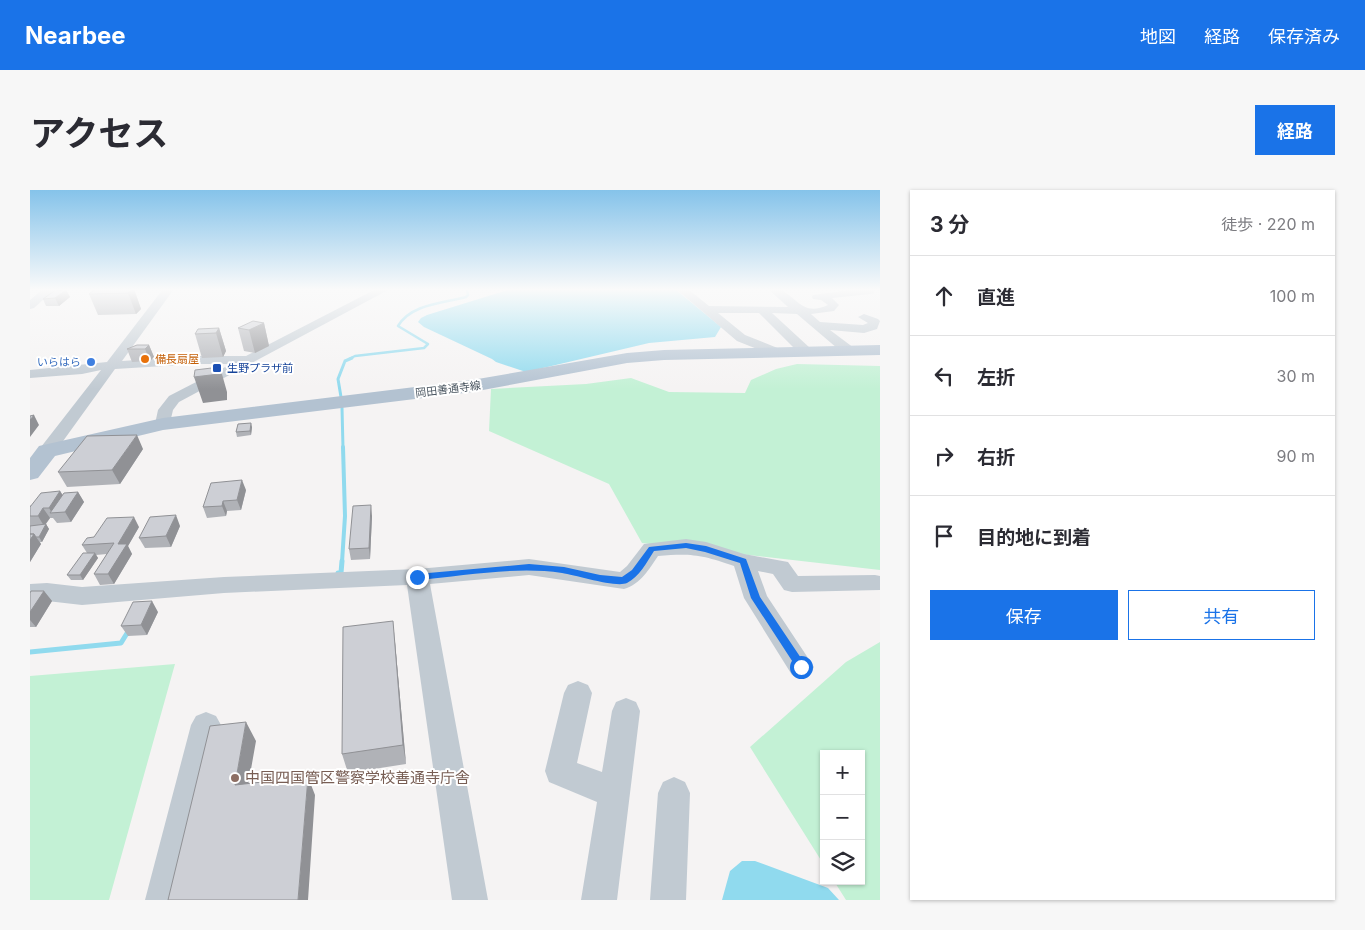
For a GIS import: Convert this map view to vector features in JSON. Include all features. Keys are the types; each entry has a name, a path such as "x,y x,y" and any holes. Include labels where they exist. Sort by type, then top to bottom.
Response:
{"main road":[{"name":"岡田善通寺線","path":"47,451 162,424 474,386 627,358 664,355 880,350"},
{"path":"30,474 47,451"}],"street":[{"path":"47,451 144,322"},
{"path":"162,424 164,411 167,405 174,399 249,360 313,322"},
{"path":"724,322 741,338 775,352"},
{"path":"775,322 805,351"},
{"path":"814,322 849,350"},
{"path":"817,325 870,329 874,322"},
{"path":"30,374 197,360 249,360"},
{"path":"30,593 47,592 82,596 224,585 417,577 529,567 564,570 624,581 635,572 652,549 686,546 706,549 743,561 780,566 792,584 875,583"},
{"path":"743,561 756,598 801,667"},
{"path":"417,577 470,900"},
{"path":"578,693 560,771 614,792"},
{"path":"599,900 626,711"},
{"path":"163,900 206,725"},
{"path":"668,900 674,793"}],"green space":[{"path":"797,364 880,366 880,570 642,543 609,484 489,431 491,389 586,384 631,378 669,392 745,393 751,380 776,369"},
{"path":"880,642 880,900 846,900 837,885 865,885 865,750 820,750 820,859 750,747 846,662"},
{"path":"175,664 109,900 30,900 30,676"}],"water":[{"path":"418,322 715,322 721,327 715,337 649,343 526,372 496,362 424,327"},
{"path":"742,861 755,861 828,888 839,900 722,900 730,871"}],"building":[{"path":"251,322 264,323 249,330 238,328"},
{"path":"219,328 216,333 195,334 198,329"},
{"path":"137,345 149,345 145,349 127,349"},
{"path":"220,367 219,374 194,377 195,370"},
{"path":"251,423 250,431 236,432 238,424"},
{"path":"137,435 112,470 58,472 87,436"},
{"path":"242,480 237,500 223,501 222,506 203,507 211,483"},
{"path":"60,491 49,508 43,508 38,516 30,516 30,507 41,493"},
{"path":"78,492 65,512 50,513 64,493"},
{"path":"371,505 369,548 349,549 353,506"},
{"path":"176,515 166,536 139,538 150,517"},
{"path":"134,517 118,544 127,544 108,574 94,574 114,543 82,545 87,538 94,537 107,518"},
{"path":"46,524 39,537 30,534 30,526"},
{"path":"83,553 95,553 80,575 67,575"},
{"path":"31,591 44,591 30,612 30,593"},
{"path":"152,601 141,625 121,626 133,602"},
{"path":"393,621 403,745 342,754 343,627"},
{"path":"246,722 235,785 308,777 298,900 168,900 210,726"}],"waterway":[{"path":"349,359 355,356 424,348 428,344 398,326 401,322"},
{"path":"341,397 338,379 345,361 352,358"},
{"path":"342,408 343,448"},
{"path":"342,562 345,516 343,447"},
{"path":"338,573 341,573 342,561"},
{"path":"30,652 121,643 129,630"}],"place":[{"name":"備長扇屋","path":"145,359"},
{"name":"いらはら","path":"91,362"},
{"name":"生野プラザ前","path":"217,368"},
{"name":"中国四国管区警察学校善通寺庁舎","path":"235,778"}],"route":[{"path":"417,577 478,570 529,567 564,570 624,581 635,572 652,549 686,546 706,549 743,561 756,598 801,667"}]}
